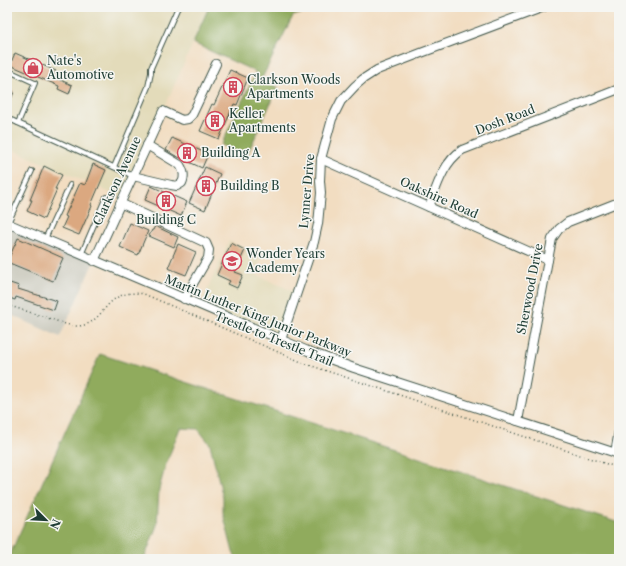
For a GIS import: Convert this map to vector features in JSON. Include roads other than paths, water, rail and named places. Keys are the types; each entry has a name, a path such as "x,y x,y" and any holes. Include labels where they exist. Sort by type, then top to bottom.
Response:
{"street":[{"name":"Lynner Drive","path":"282,340 314,242 318,224 321,193 321,159 332,119 341,101 362,79 377,70 544,7"},
{"name":"Clarkson Avenue","path":"94,261 163,111 182,120 188,120 192,115 216,64"},
{"name":"Dosh Road","path":"429,206 446,165 455,154 619,89"},
{"path":"133,176 177,186 182,183 185,177 180,165 147,144"},
{"name":"Oakshire Road","path":"321,159 548,260"},
{"name":"Sherwood Drive","path":"518,421 552,239 559,229 568,222 619,202"},
{"path":"120,203 206,243 209,250 208,258 184,299"},
{"name":"Martin Luther King Junior Parkway","path":"8,223 308,352 617,454"},
{"path":"617,454 619,431"}],"lane":[{"path":"114,167 148,87 151,68 178,7"},
{"path":"7,70 35,83 18,123"},
{"path":"7,118 133,176"},
{"path":"8,223 32,171"},
{"path":"45,240 70,185"},
{"path":"81,255 106,197"}],"place":[{"name":"Nate's Automotive","path":"33,68"},
{"name":"Clarkson Woods Apartments","path":"233,87"},
{"name":"Keller Apartments","path":"215,121"},
{"name":"Building A","path":"187,153"},
{"name":"Building B","path":"206,186"},
{"name":"Building C","path":"166,201"},
{"name":"Wonder Years Academy","path":"232,261"}]}
